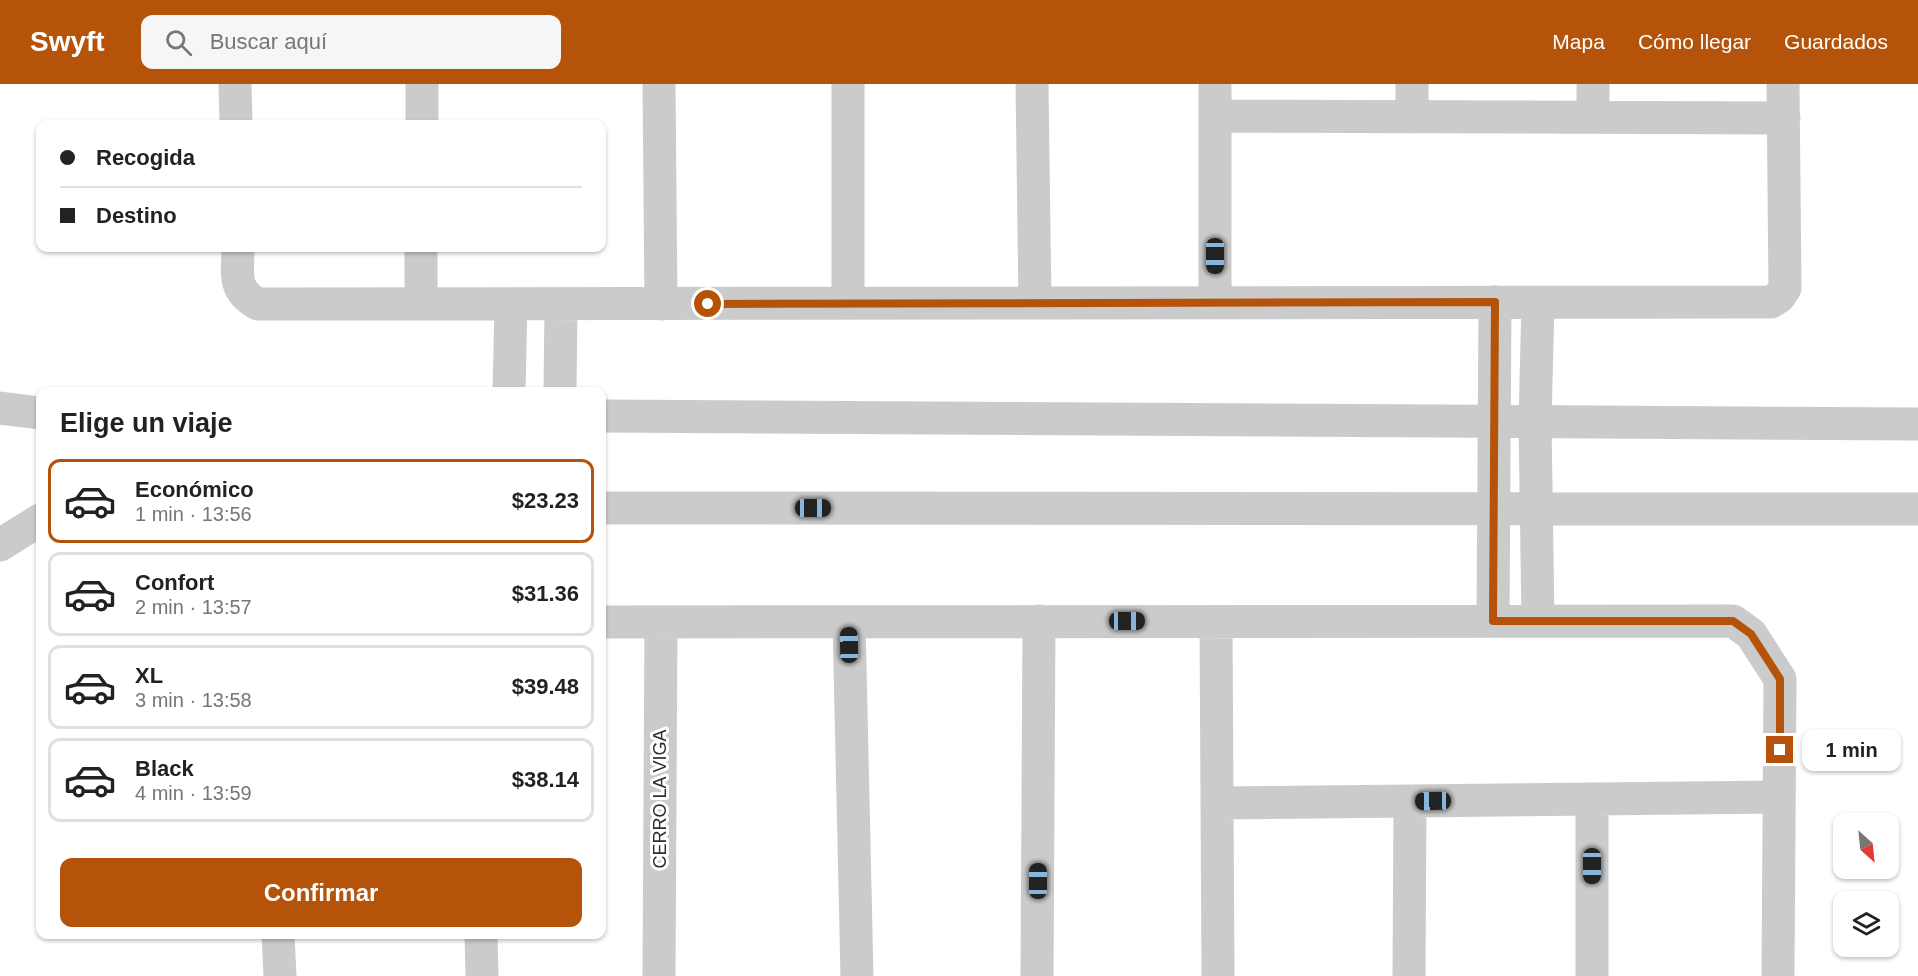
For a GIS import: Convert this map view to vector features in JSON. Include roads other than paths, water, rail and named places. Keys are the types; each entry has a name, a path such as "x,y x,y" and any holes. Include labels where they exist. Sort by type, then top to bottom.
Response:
{"street":[{"path":"235,84 236,120"},
{"path":"422,84 422,120"},
{"path":"659,84 661,304"},
{"path":"848,84 848,303"},
{"path":"1032,84 1035,303"},
{"path":"1412,84 1412,117"},
{"path":"1593,84 1593,117"},
{"path":"238,252 238,287 247,298 258,304 1772,302 1785,288 1783,84"},
{"path":"1215,303 1215,100 1412,117 1784,118"},
{"path":"421,304 422,252"},
{"path":"1493,621 1495,302"},
{"path":"1538,302 1535,422 1539,621"},
{"path":"509,387 511,304"},
{"path":"560,387 561,304"},
{"path":"0,408 36,412"},
{"path":"606,416 1918,424"},
{"path":"606,508 1918,509"},
{"path":"0,545 36,522"},
{"path":"1037,976 1039,621"},
{"path":"606,622 1733,621 1751,634 1780,679 1778,976"},
{"name":"CERRO LA VIGA","path":"659,976 661,622"},
{"path":"849,622 857,976"},
{"path":"1216,622 1218,976"},
{"path":"1217,803 1779,797"},
{"path":"1592,799 1592,976"},
{"path":"1409,976 1410,801"},
{"path":"278,939 280,976"},
{"path":"481,939 482,976"}]}
